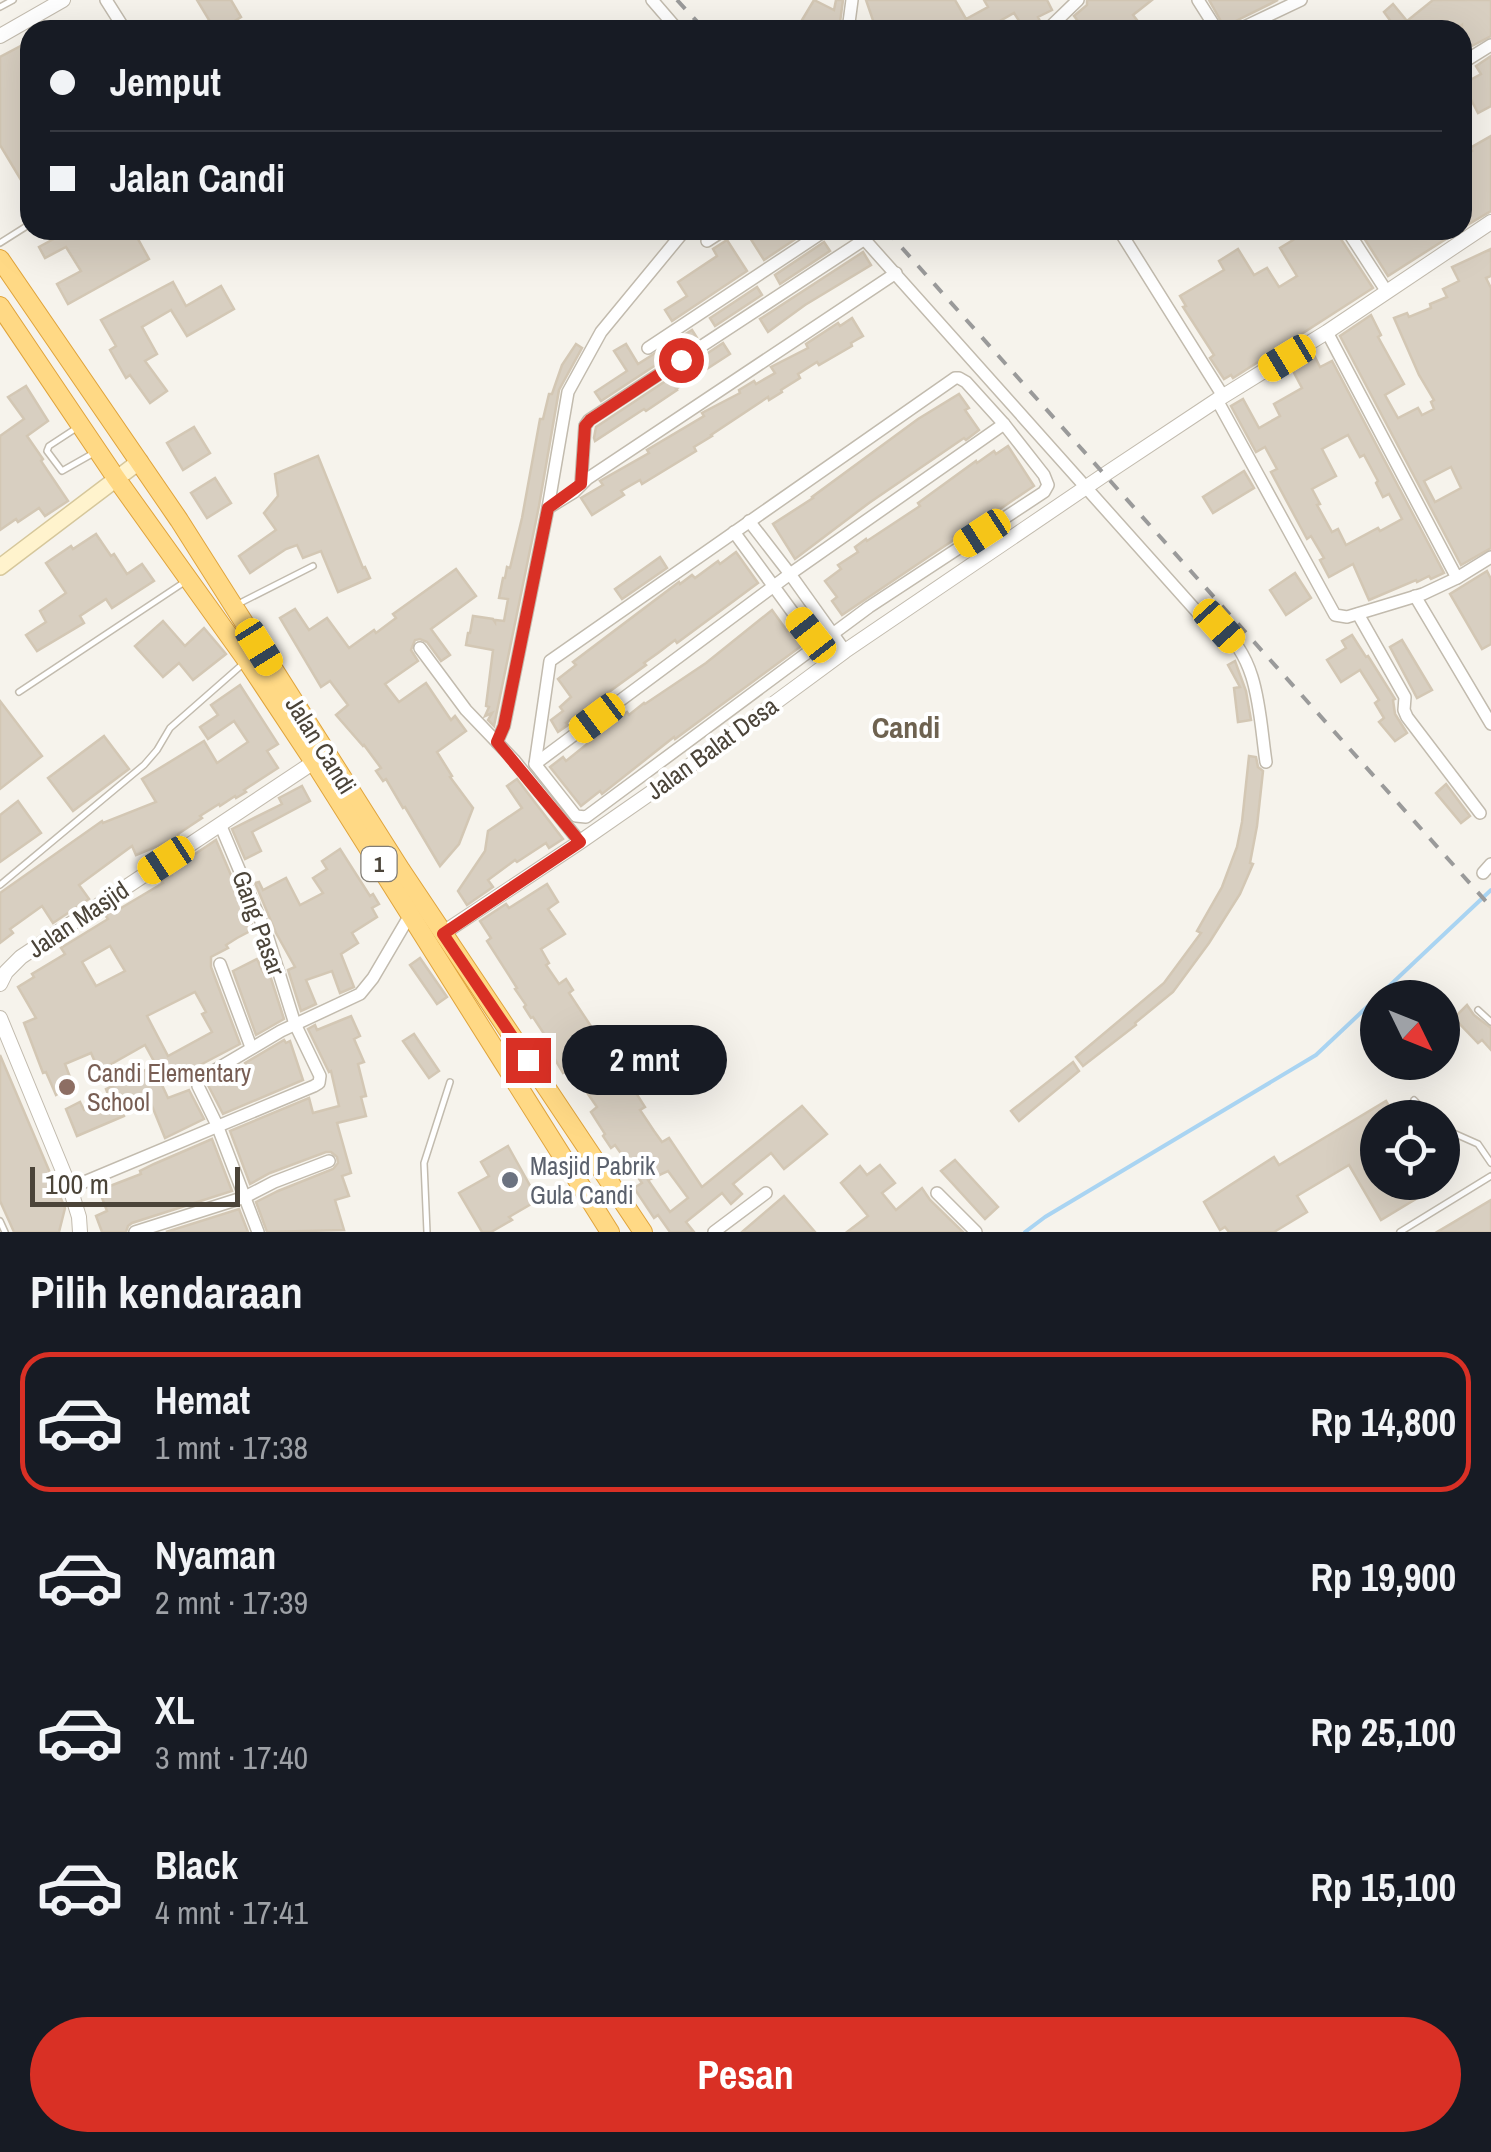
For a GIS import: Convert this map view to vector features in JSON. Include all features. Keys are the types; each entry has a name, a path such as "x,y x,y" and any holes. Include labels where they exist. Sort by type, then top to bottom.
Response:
{"highway":[{"name":"Jalan Candi","path":"0,259 140,461 443,934 643,1232"},
{"name":"Jalan Candi","path":"0,306 314,762 610,1232"}],"main road":[{"path":"0,566 140,461"}],"street":[{"path":"28,20 63,0"},
{"path":"652,0 669,20"},
{"path":"1057,20 1078,0"},
{"path":"1259,20 1301,0"},
{"path":"498,743 553,506 568,392 602,332 677,240"},
{"path":"648,348 811,240"},
{"path":"577,488 585,426 590,420 853,240"},
{"path":"865,240 1199,614 1219,626 1238,647 1255,685 1266,762"},
{"path":"1125,240 1220,398 1332,612 1341,617 1358,614 1415,596 1457,578 1491,557"},
{"path":"1353,240 1387,292"},
{"name":"Jalan Balat Desa","path":"443,934 688,767 829,662 1086,487 1464,240"},
{"path":"553,506 896,273"},
{"path":"1327,332 1457,578"},
{"path":"955,378 966,382 1004,424 1048,481 1044,492 869,606 583,818 574,814 536,764 550,661 955,378"},
{"path":"536,764 790,574 1004,424"},
{"path":"749,521 845,651"},
{"path":"734,532 829,662"},
{"path":"1415,596 1491,724"},
{"path":"1358,614 1405,697 1406,717 1480,813"},
{"path":"420,648 466,710 514,760 580,842"},
{"name":"Jalan Masjid","path":"0,984 22,956 314,762"},
{"name":"Gang Pasar","path":"217,1126 314,1086 320,1076 295,1024 268,938 220,824"},
{"path":"258,1232 198,1082 251,1047 360,994 410,914"},
{"path":"220,964 251,1047"},
{"path":"0,1018 70,1188 80,1232"},
{"path":"70,1188 217,1126"},
{"path":"135,1232 245,1197 329,1161"},
{"path":"714,1232 766,1192"},
{"path":"937,1194 976,1232"}],"lane":[{"path":"0,7 13,0"},
{"path":"80,425 47,448 60,469 65,470 97,450"},
{"path":"234,606 313,566"},
{"path":"19,692 188,580"},
{"path":"0,886 144,765 170,728 247,661"},
{"path":"1478,1010 1491,1022"},
{"path":"427,1232 424,1163 450,1082"},
{"path":"1460,1136 1478,1144 1491,1163"},
{"path":"1400,1232 1491,1176"},
{"path":"0,1221 5,1232"}],"building":[{"path":"197,0 231,0 241,17 236,20 209,20"},
{"path":"814,0 834,10 836,0 843,0 840,20 802,20"},
{"path":"866,0 955,0 966,19 988,7 984,0 1047,0 1052,10 1038,17 1040,20 1019,20 1014,13 1002,20 873,20"},
{"path":"1087,0 1152,0 1133,15 1137,20 1077,20 1074,16 1087,5"},
{"path":"1209,0 1278,0 1238,20 1220,20"},
{"path":"1433,0 1491,0 1491,36 1472,46 1472,20 1408,20"},
{"path":"1393,4 1406,20 1390,20 1384,12"},
{"path":"20,46 20,178 0,145 0,57"},
{"path":"1491,56 1491,106 1478,113 1472,101 1472,79 1481,74 1476,66"},
{"path":"1491,136 1491,211 1472,222 1472,151 1472,147"},
{"path":"52,240 139,240 149,259 68,304 57,284 81,271 66,247 45,258 39,247"},
{"path":"727,240 747,271 672,321 665,310 687,296 678,282 717,256 713,249"},
{"path":"751,240 794,240 764,260"},
{"path":"1293,240 1342,240 1373,288 1233,378 1231,375 1224,379 1180,296 1224,270 1219,261 1238,249 1254,275 1267,268 1279,287 1297,276 1280,248"},
{"path":"1365,240 1444,240 1388,276"},
{"path":"824,242 830,251 780,284 775,275"},
{"path":"1491,249 1491,276 1486,278 1491,288 1491,548 1461,565 1340,336 1371,315 1381,335 1378,337 1404,384 1385,395 1398,418 1418,408 1422,415 1434,409 1434,400 1394,318 1407,313 1409,317 1447,297 1443,289 1459,281 1452,267","holes":["1451,467 1461,488 1435,502 1424,481"]},
{"path":"863,252 871,265 768,332 760,319"},
{"path":"173,282 186,306 221,286 234,309 187,336 171,310 142,327 157,354 145,361 167,391 150,403 130,375 126,378 110,350 116,346 101,320"},
{"path":"757,287 762,295 715,326 710,318"},
{"path":"852,318 863,336 852,346 798,374 800,378 782,392 711,435 694,447 696,451 642,484 640,480 621,491 624,495 592,515 581,498 603,485 600,481 649,453 647,450 740,393 739,390 775,373 771,367"},
{"path":"692,330 697,338 601,401 595,392 627,371 614,351 626,344 638,364"},
{"path":"723,343 730,354 595,441 596,427"},
{"path":"576,344 582,348 559,390 494,726 488,720 492,713 485,716 493,650 466,645 468,633 473,616 504,621 508,599 499,598 522,518 540,419 562,365"},
{"path":"1314,355 1320,367 1332,361 1444,573 1369,600 1353,564 1329,577 1320,560 1324,558 1311,536 1307,539 1271,472 1277,469 1265,447 1256,452 1231,406 1243,399 1259,428 1280,416 1274,404 1302,388 1292,369","holes":["1348,435 1360,457 1364,455 1383,497 1389,494 1402,519 1346,545 1338,529 1332,532 1312,489 1336,476 1322,449"]},
{"path":"26,386 48,421 27,436 68,501 45,516 39,508 0,530 0,436 24,419 8,397"},
{"path":"959,394 979,430 869,503 795,559 773,524"},
{"path":"194,427 210,453 183,470 167,443"},
{"path":"1008,446 1034,486 978,524 976,521 842,615 832,601 837,597 825,581 841,569 838,565 858,552 855,547 920,506 918,503 976,461"},
{"path":"318,456 370,578 338,592 321,551 303,558 297,545 250,573 239,556 276,530 264,513 278,496 275,474"},
{"path":"1244,471 1254,488 1213,513 1203,497"},
{"path":"215,478 231,503 207,518 191,493"},
{"path":"96,534 127,574 142,564 154,581 112,608 106,599 80,616 84,623 37,651 26,635 46,622 40,611 66,593 46,563"},
{"path":"736,552 758,583 644,663 558,732 551,720 563,711 560,707 571,697 558,679 576,665 573,662 679,582 692,575 695,578"},
{"path":"660,557 667,568 622,599 615,589"},
{"path":"456,569 476,596 431,629 450,655 441,661 427,642 415,640 411,650 418,661 385,684 399,702 426,683 451,720 455,716 466,731 437,752 473,808 459,844 440,866 405,807 376,771 381,768 336,715 348,705 330,681 321,687 280,618 295,609 309,630 327,618 349,648 374,630 376,633 396,618 393,614"},
{"path":"1487,571 1491,579 1491,644 1482,649 1450,594"},
{"path":"1295,573 1311,598 1286,615 1270,590"},
{"path":"772,610 787,631 791,627 804,644 581,806 550,767 563,757 566,761 627,712 629,715 706,663"},
{"path":"163,621 185,646 204,628 226,654 193,680 179,663 163,677 135,646"},
{"path":"1352,635 1395,699 1395,714 1407,733 1395,741 1379,722 1384,718 1375,703 1379,700 1360,670 1341,682 1327,660 1346,648 1342,641"},
{"path":"1402,640 1432,690 1417,698 1390,647"},
{"path":"1235,661 1251,720 1238,722 1234,688 1240,687 1228,665"},
{"path":"240,685 278,744 267,751 278,768 246,792 200,816 179,837 136,855 132,846 79,885 89,899 53,923 42,906 10,929 13,933 0,943 0,893 102,821 156,802 142,779 204,741 217,763 248,742 234,721 208,739 200,727 218,715 211,705"},
{"path":"0,701 42,756 0,789"},
{"path":"104,736 129,769 73,811 48,778"},
{"path":"1249,756 1256,757 1263,771 1250,863 1253,864 1240,894 1173,992 1083,1066 1076,1057 1164,983 1201,933 1197,931 1222,887 1237,847"},
{"path":"517,779 563,839 549,848 546,843 515,860 488,880 493,887 467,905 458,891 485,851 488,831 522,808 507,786"},
{"path":"1446,784 1470,816 1461,823 1436,793"},
{"path":"302,786 310,801 252,832 261,851 245,859 232,829 282,804 279,798"},
{"path":"18,801 41,833 0,862 0,815"},
{"path":"216,840 254,929 211,957 211,967 240,1044 162,1085 168,1098 189,1090 204,1119 165,1138 150,1101 77,1136 66,1109 80,1102 84,1110 110,1099 106,1089 156,1065 145,1045 99,1071 91,1053 65,1064 73,1085 56,1095 24,1023 36,1018 18,987 65,954 61,948 108,919 105,915 163,883 172,875 170,871","holes":["110,946 125,971 96,986 82,962","195,992 212,1032 168,1056 147,1016"]},
{"path":"340,849 379,904 372,908 377,917 352,933 358,943 341,954 354,987 340,993 332,971 306,980 316,1004 301,1011 288,970 295,967 255,883 259,882 263,890 286,878 300,905 323,893 313,878 327,869 322,861"},
{"path":"547,884 558,902 548,909 565,934 541,949 549,963 546,965 559,984 566,979 573,990 569,993 604,1046 595,1052 609,1074 623,1091 631,1085 645,1107 640,1110 654,1131 662,1142 669,1138 702,1187 802,1106 827,1134 784,1169 771,1153 733,1184 742,1194 731,1204 722,1193 686,1222 694,1232 670,1232 658,1215 654,1218 634,1188 642,1183 615,1145 611,1148 603,1136 591,1112 597,1107 570,1068 563,1073 550,1051 554,1049 524,1007 517,988 487,941 491,938 480,921 506,904 509,908","holes":["668,1171 688,1198 670,1212 648,1180"]},
{"path":"420,958 447,997 437,1004 410,965"},
{"path":"257,959 263,972 268,969 284,1019 256,1035 233,971"},
{"path":"1467,1005 1491,1028 1491,1050 1460,1024 1460,1012"},
{"path":"351,1016 360,1036 354,1039 364,1062 358,1064 366,1096 361,1097 366,1116 337,1123 351,1173 342,1176 349,1196 335,1200 344,1230 267,1232 256,1202 333,1169 337,1157 326,1152 250,1184 230,1131 309,1098 313,1113 339,1106 331,1071 308,1029 315,1025 317,1030"},
{"path":"414,1034 439,1071 429,1078 403,1041"},
{"path":"284,1040 290,1041 303,1080 223,1114 208,1085 246,1066 245,1063"},
{"path":"0,1055 65,1208 59,1232 14,1232 0,1201"},
{"path":"1073,1062 1079,1071 1019,1121 1011,1111"},
{"path":"1360,1117 1360,1184 1349,1165 1297,1196 1307,1212 1274,1232 1229,1232 1225,1227 1220,1230 1204,1202 1274,1157 1279,1165"},
{"path":"212,1139 232,1191 132,1223 126,1232 102,1232 96,1216 107,1211 98,1187 141,1174 154,1164"},
{"path":"508,1146 538,1200 491,1232 482,1232 459,1193 489,1176 481,1162"},
{"path":"955,1160 998,1207 985,1219 941,1171"},
{"path":"880,1165 895,1183 882,1193 896,1210 922,1188 963,1232 847,1232 868,1216 841,1183 860,1166 867,1175"},
{"path":"784,1196 815,1232 742,1232"},
{"path":"1369,1200 1414,1200 1381,1220"},
{"path":"1491,1200 1491,1232 1437,1232"},
{"path":"239,1209 248,1232 166,1232"}],"waterway":[{"path":"1025,1232 1316,1055 1491,890"}],"railway":[{"path":"677,0 696,20"},
{"path":"895,240 1491,907"}],"place":[{"name":"Candi Elementary School","path":"67,1087"},
{"name":"Masjid Pabrik Gula Candi","path":"510,1180"}],"district":[{"name":"Candi","path":"906,728"}],"route":[{"path":"528,1060 443,934 580,842 497,742 504,726 548,508 581,484 585,426 681,360"}]}
